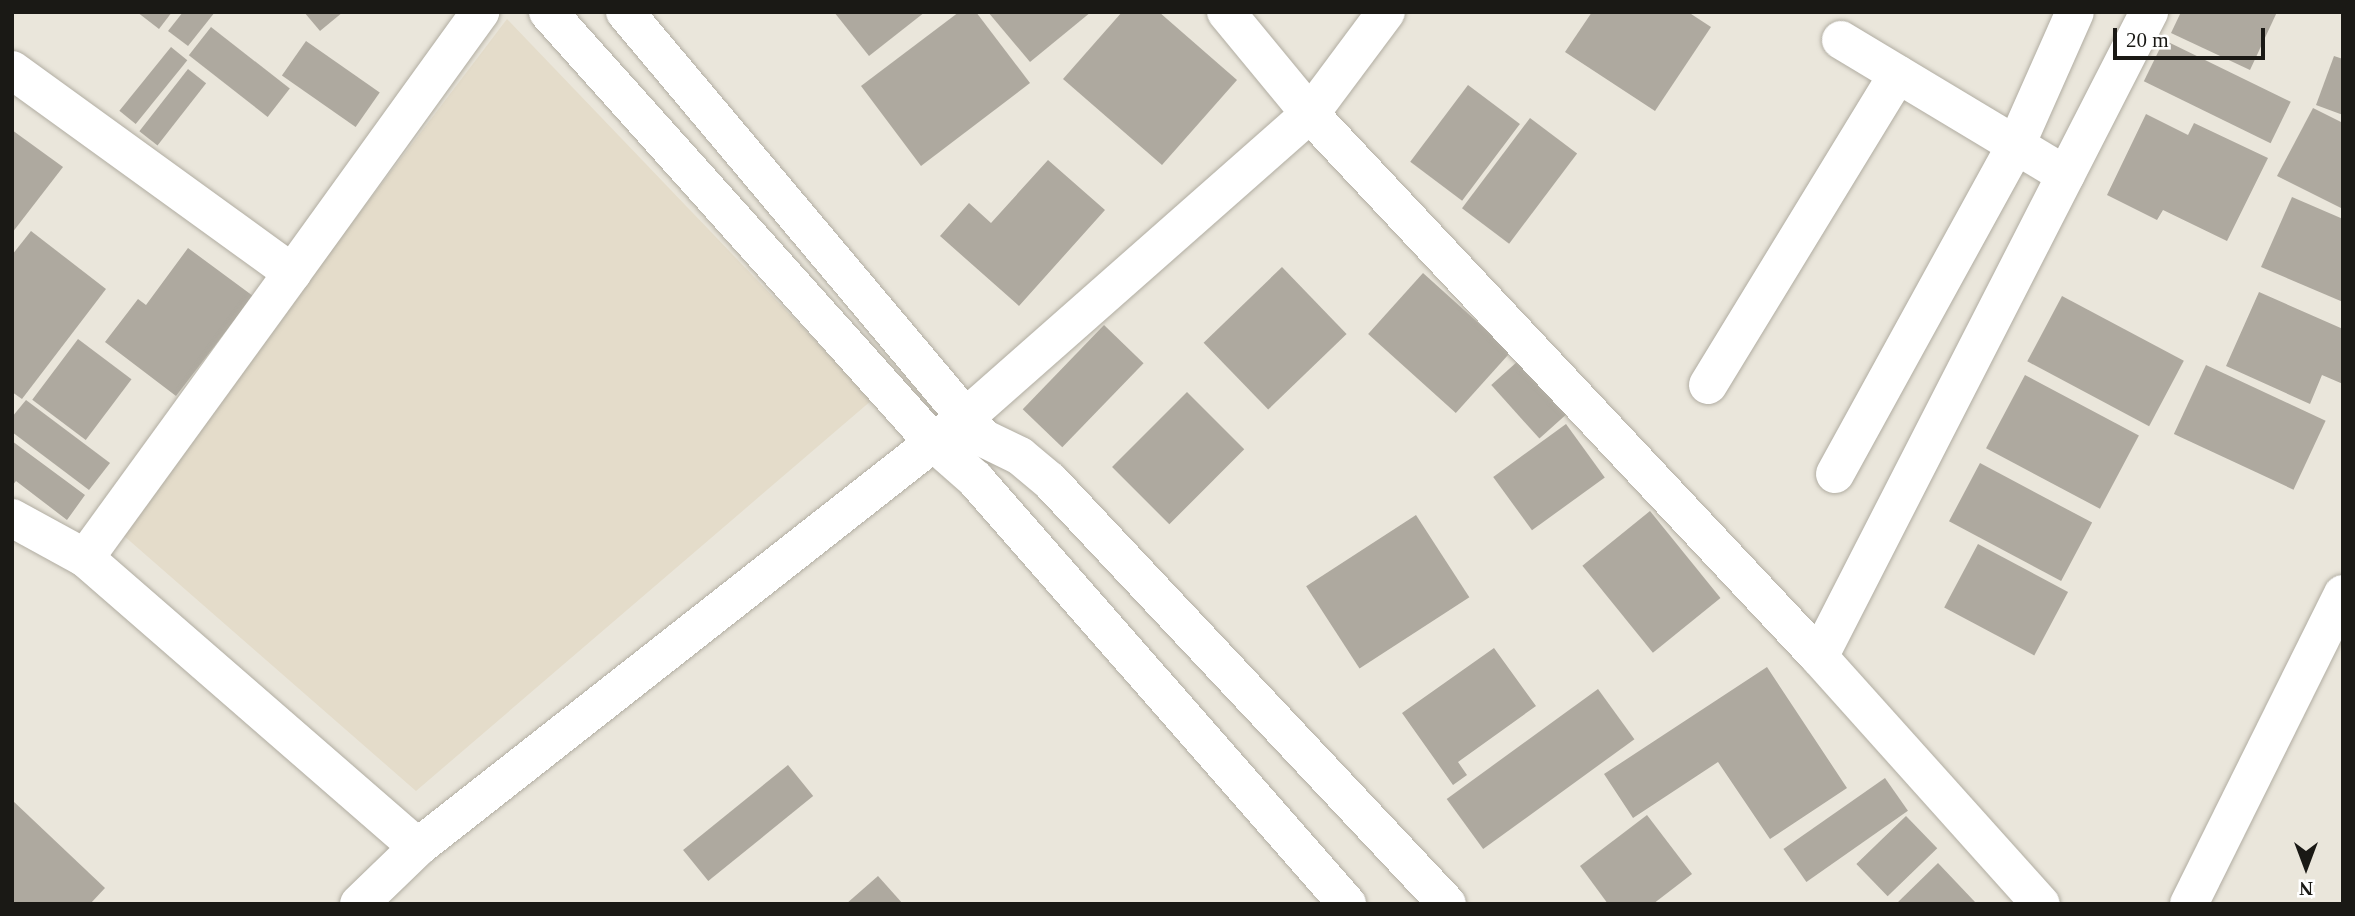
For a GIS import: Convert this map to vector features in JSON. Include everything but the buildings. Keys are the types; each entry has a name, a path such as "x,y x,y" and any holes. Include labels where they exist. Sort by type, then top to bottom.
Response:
{"street":[{"path":"85,558 480,12"},
{"path":"548,12 933,442 975,480 1347,904"},
{"path":"625,12 983,438 1020,456 1050,481 1447,904"},
{"path":"1226,12 1310,114 1819,657 2041,904"},
{"path":"359,904 418,847 966,417 1310,114 1386,12"},
{"path":"1835,474 2016,145 2075,12"},
{"path":"1819,657 2149,12"},
{"path":"1841,40 2066,175"},
{"path":"12,70 292,273"},
{"path":"1708,385 1898,74"},
{"path":"12,518 85,558 418,847"},
{"path":"2189,904 2343,594"}],"shaded area":[{"path":"507,19 872,400 416,791 123,535 221,395"}]}
